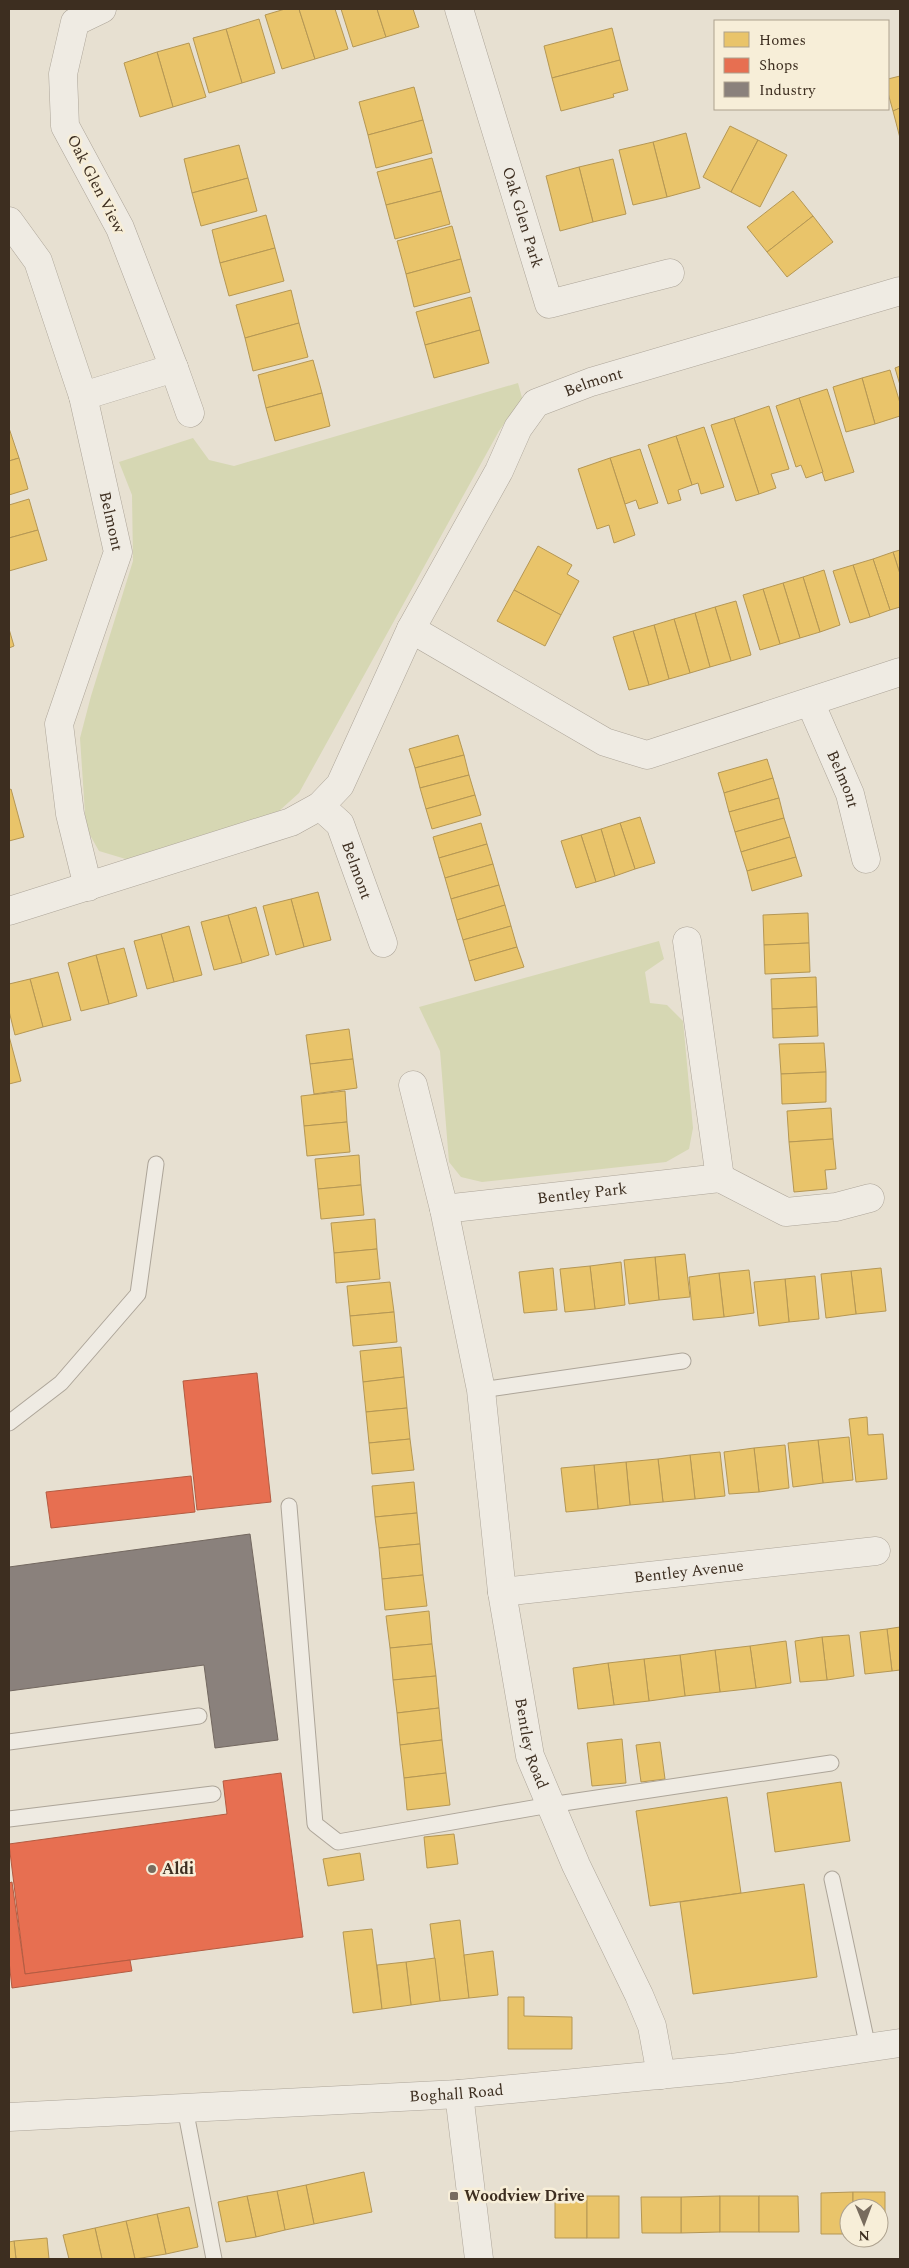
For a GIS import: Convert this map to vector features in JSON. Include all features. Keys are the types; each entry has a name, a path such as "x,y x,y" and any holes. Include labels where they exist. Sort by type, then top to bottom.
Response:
{"street":[{"name":"Oak Glen View","path":"102,9 75,22 63,74 65,126 120,228 190,413"},
{"name":"Oak Glen Park","path":"459,9 549,304 670,273"},
{"name":"Belmont","path":"9,221 38,261 83,396 118,552 59,724 70,814 88,886"},
{"name":"Belmont","path":"9,911 291,822 320,806 340,785 411,629 499,471 518,428 536,403 591,382 900,291"},
{"path":"83,396 174,368"},
{"path":"411,629 605,742 647,755 900,672"},
{"name":"Belmont","path":"810,702 850,794 866,860"},
{"name":"Belmont","path":"320,806 340,824 383,943"},
{"path":"687,941 720,1178 786,1212 836,1207 870,1198"},
{"path":"413,1085 444,1209 481,1390"},
{"name":"Bentley Park","path":"444,1209 720,1178"},
{"name":"Bentley Road","path":"481,1390 502,1592 530,1756 576,1865 652,2026 661,2075"},
{"name":"Bentley Avenue","path":"502,1592 876,1551"},
{"name":"Boghall Road","path":"9,2117 459,2094 731,2068 900,2043"},
{"path":"459,2094 479,2259"}],"lane":[{"path":"9,1423 61,1383 138,1294 156,1164"},
{"path":"481,1390 683,1361"},
{"path":"289,1506 316,1824 338,1842 550,1805 831,1763"},
{"path":"9,1742 199,1716"},
{"path":"9,1819 213,1794"},
{"path":"832,1879 868,2048"},
{"path":"184,2108 214,2259"}],"green space":[{"path":"518,383 524,405 509,417 499,431 299,793 279,811 227,831 129,860 99,851 86,828 80,738 91,696 133,561 132,495 119,462 193,438 209,460 234,466"},
{"path":"659,941 664,959 645,972 650,1003 667,1005 683,1021 693,1128 689,1149 666,1162 482,1182 461,1177 449,1162 440,1051 419,1007"}],"building: Homes":[{"path":"285,9 299,9 315,59 282,69 265,15"},
{"path":"299,9 335,9 348,49 315,59"},
{"path":"341,9 377,9 386,37 353,47"},
{"path":"377,9 413,9 419,27 386,37"},
{"path":"259,19 275,73 242,83 226,29"},
{"path":"612,28 620,60 552,78 544,46"},
{"path":"226,29 242,83 209,93 193,38"},
{"path":"189,43 206,97 173,107 157,52"},
{"path":"157,52 173,107 140,117 124,63"},
{"path":"620,60 628,90 613,94 614,97 561,111 552,78"},
{"path":"900,76 900,108 893,111 889,97 889,79"},
{"path":"414,87 423,120 368,135 359,102"},
{"path":"900,108 900,138 893,111"},
{"path":"423,120 432,153 376,168 368,135"},
{"path":"730,126 758,140 731,192 703,177"},
{"path":"686,133 700,188 667,197 653,142"},
{"path":"758,140 787,155 760,207 731,192"},
{"path":"653,142 667,197 633,205 619,150"},
{"path":"239,145 248,178 192,193 184,159"},
{"path":"432,158 441,191 386,205 377,172"},
{"path":"613,159 626,214 593,222 579,167"},
{"path":"579,167 593,222 560,231 546,176"},
{"path":"248,178 257,211 201,226 192,193"},
{"path":"441,191 450,224 395,239 386,205"},
{"path":"793,191 813,216 767,252 747,227"},
{"path":"266,215 275,248 220,263 212,230"},
{"path":"813,216 833,242 787,277 767,252"},
{"path":"452,226 461,259 406,274 397,241"},
{"path":"275,248 284,281 229,296 220,263"},
{"path":"461,259 470,292 414,307 406,274"},
{"path":"291,290 299,323 245,338 236,305"},
{"path":"471,297 480,330 425,345 416,312"},
{"path":"299,323 308,357 253,371 245,338"},
{"path":"480,330 489,363 434,378 425,345"},
{"path":"313,360 322,393 266,408 258,375"},
{"path":"900,366 900,385 895,368"},
{"path":"890,370 900,403 900,416 875,424 862,378"},
{"path":"862,378 875,424 846,432 833,387"},
{"path":"827,389 854,472 825,481 799,398"},
{"path":"322,393 330,426 275,441 266,408"},
{"path":"799,398 823,472 806,478 801,465 796,467 776,406"},
{"path":"769,406 789,469 771,474 776,488 759,494 734,418"},
{"path":"734,418 759,494 736,501 711,425"},
{"path":"704,427 724,487 701,494 698,483 692,485 676,436"},
{"path":"9,428 19,458 9,461"},
{"path":"676,436 692,485 678,490 681,500 668,504 648,445"},
{"path":"640,449 658,503 639,509 636,500 625,504 610,458"},
{"path":"19,458 28,489 9,495 9,461"},
{"path":"610,458 635,535 614,543 609,525 597,529 578,469"},
{"path":"29,499 38,530 9,538 9,505"},
{"path":"38,530 47,560 9,571 9,538"},
{"path":"538,546 572,565 567,574 579,581 561,615 514,590"},
{"path":"900,550 900,574 893,552"},
{"path":"893,552 900,574 900,607 890,610 873,559"},
{"path":"873,559 890,610 870,617 853,565"},
{"path":"853,565 870,617 850,623 833,571"},
{"path":"824,570 840,625 820,632 803,577"},
{"path":"803,577 820,632 800,638 783,583"},
{"path":"783,583 800,638 780,644 763,589"},
{"path":"763,589 780,644 760,650 743,595"},
{"path":"514,590 561,615 545,646 497,621"},
{"path":"736,601 751,655 731,661 715,607"},
{"path":"715,607 731,661 710,667 695,613"},
{"path":"695,613 710,667 690,673 674,619"},
{"path":"674,619 690,673 669,679 654,625"},
{"path":"654,625 669,679 649,685 633,631"},
{"path":"9,629 14,646 9,648"},
{"path":"633,631 649,685 629,690 613,637"},
{"path":"458,735 464,755 415,768 409,749"},
{"path":"464,755 469,775 420,788 415,768"},
{"path":"767,759 773,778 724,793 718,773"},
{"path":"469,775 475,795 426,809 420,788"},
{"path":"773,778 779,798 729,812 724,793"},
{"path":"11,789 24,837 9,841 9,790"},
{"path":"475,795 481,815 432,829 426,809"},
{"path":"779,798 784,818 735,832 729,812"},
{"path":"640,817 655,863 635,869 620,823"},
{"path":"784,818 790,837 741,852 735,832"},
{"path":"481,823 487,844 439,858 433,837"},
{"path":"620,823 635,869 615,876 601,829"},
{"path":"601,829 615,876 596,882 581,835"},
{"path":"581,835 596,882 576,888 561,841"},
{"path":"790,837 796,857 747,871 741,852"},
{"path":"487,844 493,864 445,878 439,858"},
{"path":"796,857 802,876 752,891 747,871"},
{"path":"493,864 499,885 451,899 445,878"},
{"path":"499,885 505,905 457,920 451,899"},
{"path":"318,892 331,940 304,947 291,899"},
{"path":"291,899 304,947 276,955 263,906"},
{"path":"505,905 511,926 463,940 457,920"},
{"path":"256,907 269,955 242,963 228,915"},
{"path":"808,913 809,943 764,945 763,915"},
{"path":"228,915 242,963 214,970 201,922"},
{"path":"189,926 202,975 174,982 161,934"},
{"path":"511,926 517,947 469,961 463,940"},
{"path":"161,934 174,982 147,989 134,941"},
{"path":"809,943 810,972 765,974 764,945"},
{"path":"517,947 524,967 475,981 469,961"},
{"path":"124,948 137,996 109,1004 96,955"},
{"path":"96,955 109,1004 81,1011 68,963"},
{"path":"58,972 71,1020 43,1027 30,979"},
{"path":"816,977 817,1007 772,1009 771,979"},
{"path":"30,979 43,1027 15,1035 9,1011 9,984"},
{"path":"817,1007 818,1036 773,1038 772,1009"},
{"path":"349,1029 353,1059 310,1064 306,1035"},
{"path":"9,1036 21,1081 9,1084"},
{"path":"824,1043 826,1072 781,1074 779,1044"},
{"path":"353,1059 357,1088 314,1094 310,1064"},
{"path":"826,1072 826,1102 782,1104 781,1074"},
{"path":"345,1091 347,1122 304,1126 301,1096"},
{"path":"831,1108 833,1139 789,1142 787,1111"},
{"path":"347,1122 350,1152 307,1156 304,1126"},
{"path":"833,1139 836,1169 825,1170 827,1189 794,1192 789,1142"},
{"path":"359,1155 361,1185 318,1189 315,1159"},
{"path":"361,1185 364,1215 321,1219 318,1189"},
{"path":"375,1219 377,1249 334,1253 331,1223"},
{"path":"377,1249 380,1279 336,1283 334,1253"},
{"path":"685,1254 690,1297 659,1300 655,1257"},
{"path":"655,1257 659,1300 629,1304 624,1260"},
{"path":"621,1262 625,1305 595,1309 590,1266"},
{"path":"590,1266 595,1309 565,1312 560,1269"},
{"path":"553,1268 557,1310 524,1313 519,1272"},
{"path":"881,1268 886,1311 856,1314 851,1271"},
{"path":"749,1270 754,1313 724,1317 719,1273"},
{"path":"851,1271 856,1314 826,1318 821,1274"},
{"path":"719,1273 724,1317 693,1320 689,1277"},
{"path":"815,1276 819,1319 789,1322 785,1279"},
{"path":"785,1279 789,1322 759,1326 754,1282"},
{"path":"390,1282 394,1312 350,1316 347,1286"},
{"path":"394,1312 397,1342 353,1346 350,1316"},
{"path":"401,1347 404,1377 363,1382 360,1351"},
{"path":"404,1377 407,1408 366,1412 363,1382"},
{"path":"407,1408 410,1439 369,1443 366,1412"},
{"path":"867,1417 868,1435 883,1434 887,1479 856,1482 849,1419"},
{"path":"849,1437 853,1480 823,1483 818,1440"},
{"path":"410,1439 414,1470 372,1474 369,1443"},
{"path":"818,1440 823,1483 793,1487 788,1443"},
{"path":"785,1445 789,1488 759,1492 754,1448"},
{"path":"754,1448 759,1492 729,1494 724,1452"},
{"path":"720,1452 725,1496 695,1499 690,1455"},
{"path":"690,1455 695,1499 663,1502 658,1459"},
{"path":"658,1459 663,1502 630,1505 626,1462"},
{"path":"626,1462 630,1505 598,1509 594,1465"},
{"path":"594,1465 598,1509 566,1512 561,1468"},
{"path":"414,1482 417,1513 375,1517 372,1486"},
{"path":"417,1513 420,1544 379,1548 375,1517"},
{"path":"420,1544 423,1575 382,1579 379,1548"},
{"path":"423,1575 427,1606 385,1610 382,1579"},
{"path":"429,1611 432,1644 390,1648 386,1616"},
{"path":"900,1627 900,1670 892,1671 887,1629"},
{"path":"887,1629 892,1671 865,1674 860,1632"},
{"path":"849,1635 854,1676 827,1680 822,1637"},
{"path":"822,1637 827,1680 800,1682 795,1641"},
{"path":"786,1641 791,1683 756,1688 750,1646"},
{"path":"432,1644 436,1676 393,1680 390,1648"},
{"path":"750,1646 756,1688 720,1692 715,1650"},
{"path":"715,1650 720,1692 685,1696 680,1655"},
{"path":"680,1655 685,1696 649,1701 644,1659"},
{"path":"644,1659 649,1701 614,1705 608,1663"},
{"path":"608,1663 614,1705 578,1709 573,1668"},
{"path":"436,1676 439,1708 397,1713 393,1680"},
{"path":"439,1708 442,1740 400,1745 397,1713"},
{"path":"622,1739 626,1783 592,1786 587,1743"},
{"path":"442,1740 446,1773 404,1778 400,1745"},
{"path":"660,1742 665,1779 641,1782 636,1745"},
{"path":"446,1773 450,1805 407,1810 404,1778"},
{"path":"841,1782 850,1841 775,1852 767,1793"},
{"path":"727,1797 741,1893 650,1906 636,1811"},
{"path":"454,1834 458,1864 427,1868 424,1837"},
{"path":"360,1853 364,1880 328,1886 323,1859"},
{"path":"804,1884 817,1977 693,1994 680,1902"},
{"path":"460,1920 469,1998 440,2001 430,1924"},
{"path":"372,1929 382,2009 353,2013 343,1932"},
{"path":"493,1951 498,1995 469,1998 464,1955"},
{"path":"435,1958 440,2001 411,2005 406,1962"},
{"path":"406,1962 411,2005 382,2009 377,1965"},
{"path":"508,1997 524,1997 524,2016 572,2017 572,2049 508,2049"},
{"path":"364,2172 372,2212 314,2224 306,2185"},
{"path":"306,2185 314,2224 285,2230 277,2191"},
{"path":"277,2191 285,2230 256,2237 247,2196"},
{"path":"853,2192 853,2198 839,2198 839,2234 821,2234 821,2193"},
{"path":"853,2192 885,2192 885,2198 853,2198"},
{"path":"247,2196 256,2237 226,2242 218,2202"},
{"path":"587,2196 587,2238 555,2238 555,2197"},
{"path":"587,2196 619,2196 619,2238 587,2238"},
{"path":"720,2196 720,2232 681,2233 681,2197"},
{"path":"720,2196 759,2196 759,2232 720,2232"},
{"path":"759,2196 798,2196 799,2232 759,2232"},
{"path":"641,2197 681,2197 681,2233 642,2233"},
{"path":"189,2207 198,2247 166,2254 157,2214"},
{"path":"157,2214 166,2254 135,2259 126,2221"},
{"path":"126,2221 135,2259 102,2259 95,2228"},
{"path":"95,2228 102,2259 69,2259 63,2235"},
{"path":"47,2238 49,2259 16,2259 14,2241"},
{"path":"14,2241 16,2259 9,2259 9,2242"}],"building: Shops":[{"path":"257,1373 271,1502 197,1510 183,1381"},
{"path":"191,1476 195,1512 51,1528 46,1492"},
{"name":"Aldi","path":"281,1773 303,1937 25,1974 9,1844 227,1814 223,1781"},
{"path":"12,1882 25,1974 130,1960 132,1971 12,1988 9,1961 9,1883"}],"building: Industry":[{"path":"250,1534 278,1740 215,1748 204,1665 9,1691 9,1567"}],"place":[{"name":"Aldi","path":"152,1869"},
{"name":"Woodview Drive","path":"454,2196"}]}
